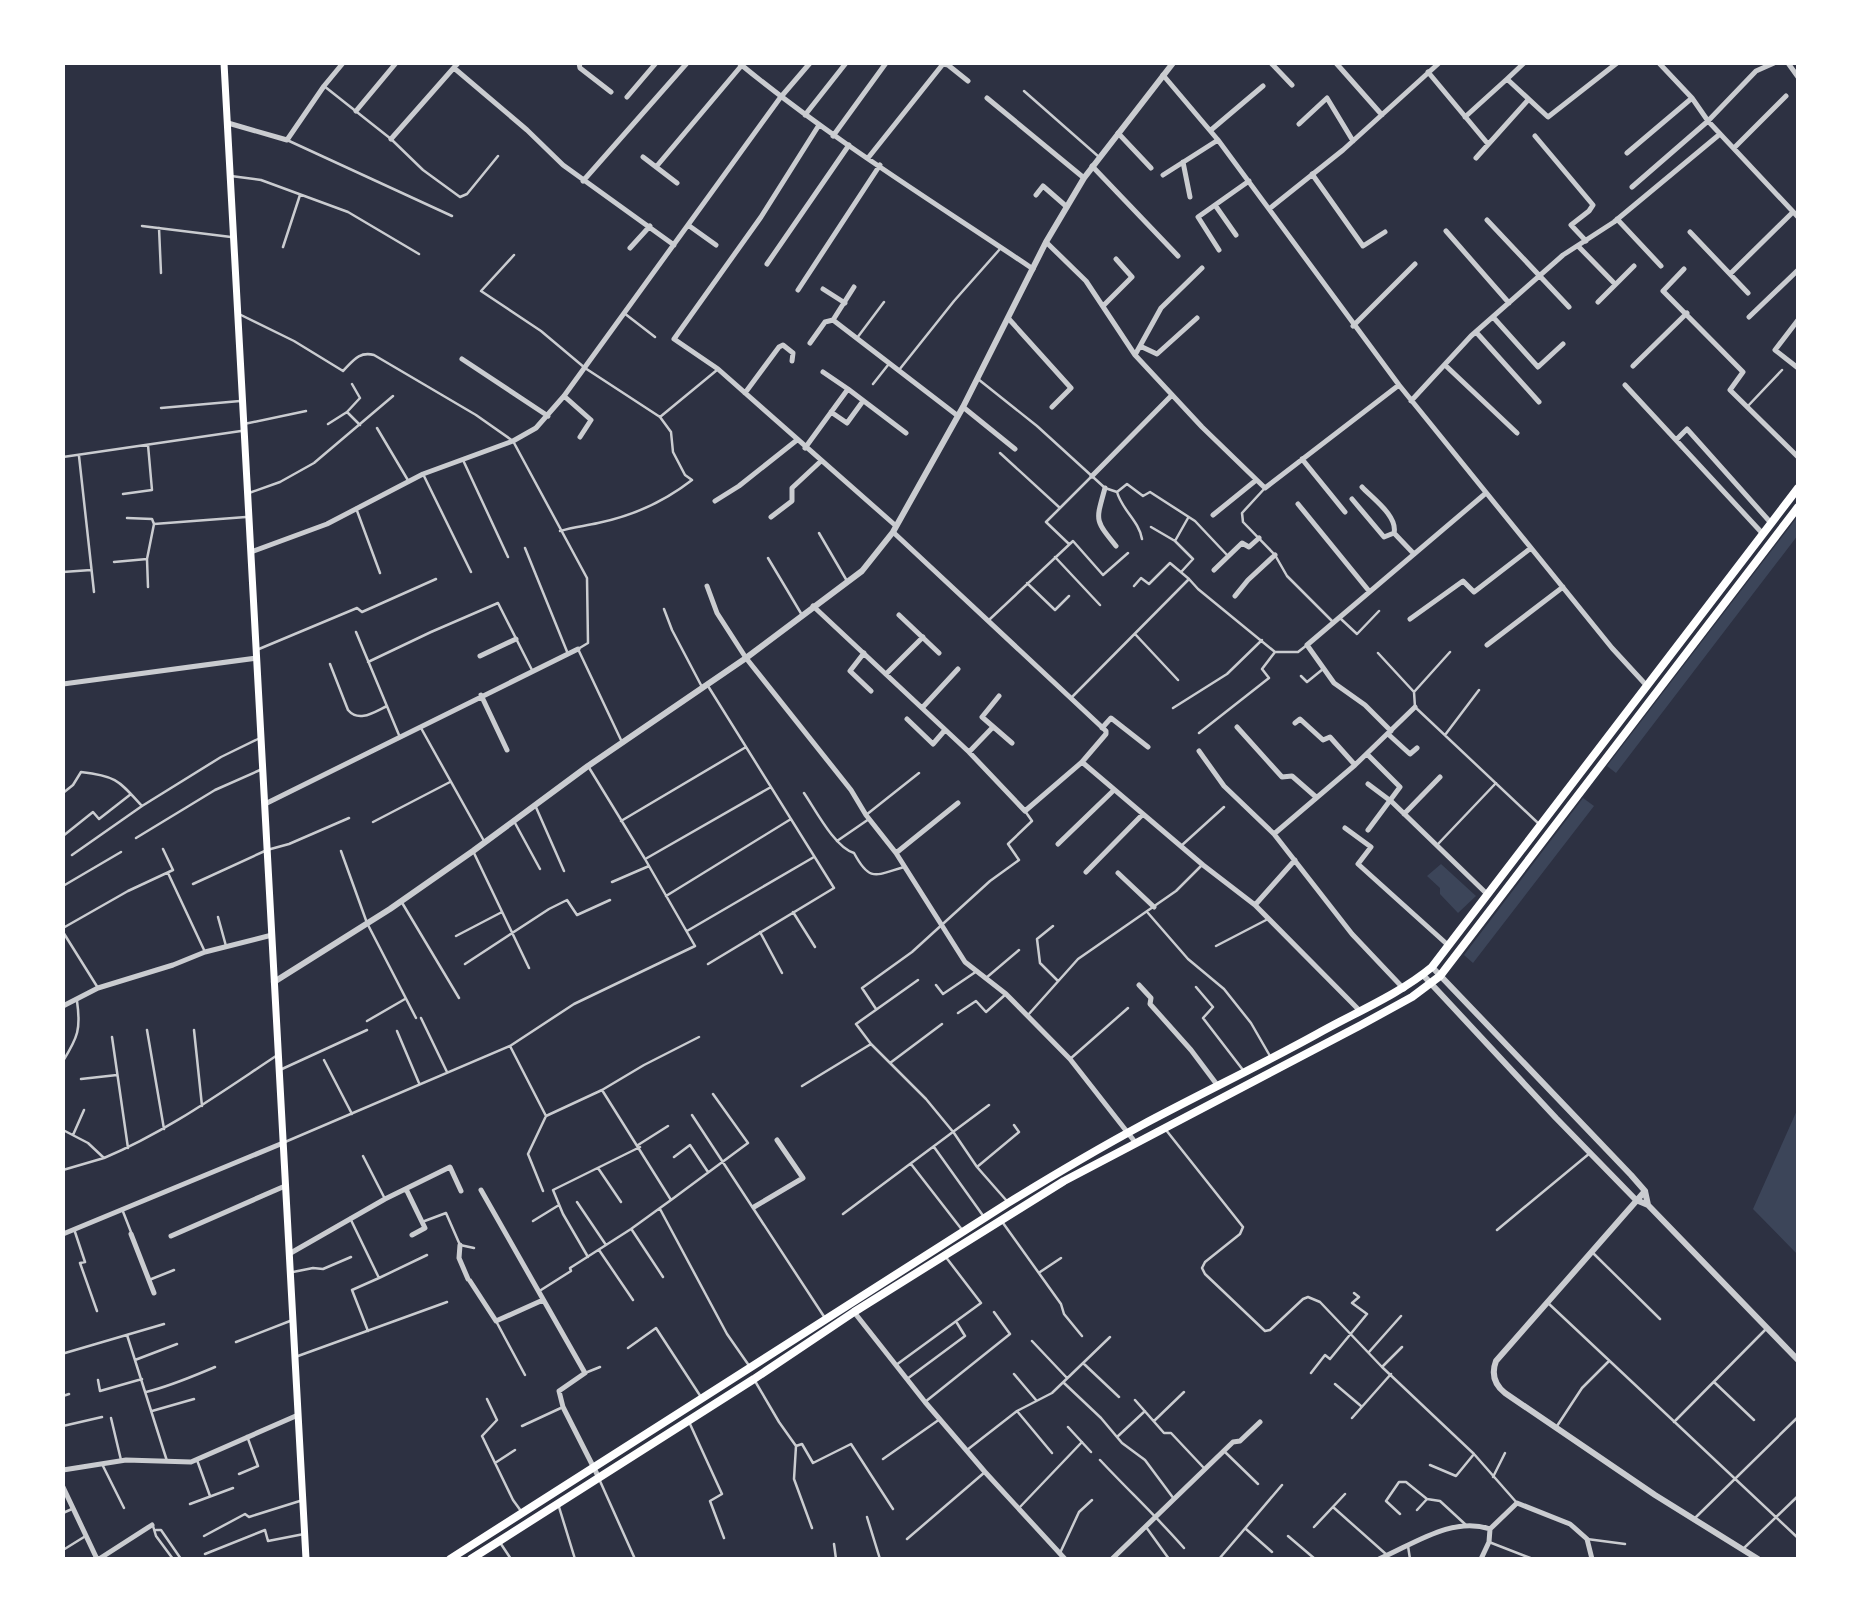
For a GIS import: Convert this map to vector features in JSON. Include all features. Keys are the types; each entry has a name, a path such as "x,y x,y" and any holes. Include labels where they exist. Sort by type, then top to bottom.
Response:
{"main road":[{"path":"225,63 306,1559"},
{"path":"471,1559 754,1379 827,1320 984,1217 1088,1155 1359,1010 1404,989 1423,975 1449,946 1798,488"},
{"path":"450,1559 751,1368 854,1312 1094,1164 1392,1009 1431,984 1440,976 1798,507"},
{"path":"1647,686 1655,695"},
{"path":"1581,772 1591,779"}],"street":[{"path":"228,123 287,140 343,63"},
{"path":"356,111 396,63"},
{"path":"579,63 580,68 611,92"},
{"path":"626,97 656,63"},
{"path":"583,181 687,63"},
{"path":"251,552 327,524 423,474 513,441 536,428 564,396 780,98 810,63"},
{"path":"805,115 846,63"},
{"path":"833,136 886,63"},
{"path":"274,982 401,901 473,851 862,571 895,529 963,407 1046,242 1083,178 1173,63"},
{"path":"1272,63 1292,85"},
{"path":"1336,63 1382,115"},
{"path":"1269,209 1353,141 1439,63"},
{"path":"1465,117 1524,63"},
{"path":"1507,79 1548,117 1617,63"},
{"path":"1659,63 1692,98 1708,121 1796,215 1730,274"},
{"path":"1632,187 1708,121 1756,71 1774,63"},
{"path":"1788,63 1798,78"},
{"path":"656,167 741,64 780,98 833,136 1033,269"},
{"path":"868,158 943,64 968,81"},
{"path":"391,139 456,65 583,181 674,245"},
{"path":"1428,72 1488,144"},
{"path":"1163,75 1219,140 1399,386 1647,686"},
{"path":"1211,131 1263,86"},
{"path":"1734,148 1786,96"},
{"path":"987,98 1083,178"},
{"path":"1299,124 1327,98 1353,141"},
{"path":"1627,153 1692,98"},
{"path":"1476,158 1528,100"},
{"path":"814,606 969,752 1025,811 1082,762 1106,734 821,461 718,369 674,340 761,217 820,125"},
{"path":"1118,133 1152,168"},
{"path":"1411,401 1476,332 1563,255 1617,219 1720,134"},
{"path":"1535,136 1592,205 1589,211 1571,225 1586,241"},
{"path":"1163,175 1219,140"},
{"path":"767,264 849,145"},
{"path":"643,157 677,183"},
{"path":"1183,162 1190,197"},
{"path":"798,290 880,165"},
{"path":"1092,166 1178,256"},
{"path":"1312,174 1363,246 1385,232"},
{"path":"1219,250 1198,217 1249,181"},
{"path":"1036,195 1044,186 1067,207"},
{"path":"1215,205 1236,234"},
{"path":"1487,219 1569,307"},
{"path":"1617,219 1661,266"},
{"path":"688,225 716,245"},
{"path":"630,248 650,226"},
{"path":"1446,231 1509,303"},
{"path":"1690,232 1748,293"},
{"path":"1046,242 1086,281 1135,355 1255,481 1265,488 1399,386"},
{"path":"1578,246 1615,285"},
{"path":"1103,306 1132,277 1116,259"},
{"path":"1353,326 1415,264"},
{"path":"1598,302 1634,266"},
{"path":"1135,355 1161,307 1202,268"},
{"path":"1684,270 1663,291 1743,372 1730,390 1798,457"},
{"path":"1749,317 1798,270"},
{"path":"810,343 825,322 833,320 854,287"},
{"path":"823,289 845,303"},
{"path":"1633,366 1687,313"},
{"path":"1493,317 1538,367 1563,344"},
{"path":"1007,318 1071,388 1052,407"},
{"path":"1140,346 1157,355 1197,318"},
{"path":"833,320 958,416"},
{"path":"1798,320 1774,350 1798,368"},
{"path":"1476,332 1539,402"},
{"path":"745,393 779,347 783,345 793,353 792,361"},
{"path":"461,359 548,416"},
{"path":"1445,365 1517,433"},
{"path":"824,372 906,433"},
{"path":"1625,385 1763,534"},
{"path":"806,448 848,389"},
{"path":"1092,476 1172,395"},
{"path":"564,396 591,420 580,437"},
{"path":"831,412 847,423 863,401"},
{"path":"963,407 1015,449"},
{"path":"1676,440 1687,429 1771,523"},
{"path":"715,501 739,486 797,440"},
{"path":"1302,459 1345,512"},
{"path":"771,517 792,502 792,488 821,461"},
{"path":"1213,515 1255,481"},
{"path":"1362,486 1392,519 1394,533"},
{"path":"1105,488 1097,515 1098,524 1116,546"},
{"path":"1417,748 1409,754 1365,705 1338,687 1307,645 1486,493"},
{"path":"1352,499 1384,537 1394,533"},
{"path":"1298,504 1369,591"},
{"path":"1394,533 1414,554"},
{"path":"1214,569 1242,543 1249,547 1259,538"},
{"path":"1410,619 1463,581 1474,592 1531,548"},
{"path":"1235,596 1275,555"},
{"path":"707,586 721,620 746,657 851,790 896,853 965,962 1006,994 1070,1059 1135,1142"},
{"path":"1487,645 1563,587"},
{"path":"899,615 939,653"},
{"path":"886,674 923,637"},
{"path":"480,656 516,639"},
{"path":"265,804 578,649"},
{"path":"864,653 850,671 871,691"},
{"path":"63,684 257,654"},
{"path":"922,708 958,669"},
{"path":"481,695 507,750"},
{"path":"999,696 982,717 1012,743"},
{"path":"1274,834 1355,765 1415,707"},
{"path":"1102,728 1111,718 1149,747"},
{"path":"907,719 933,744 945,730"},
{"path":"1295,723 1300,719 1323,740 1329,737 1355,765"},
{"path":"969,752 993,727"},
{"path":"1237,727 1283,777 1292,776 1316,797"},
{"path":"1199,751 1224,786 1274,834 1352,934 1404,989"},
{"path":"1367,754 1401,787 1368,830"},
{"path":"1082,762 1203,865 1255,905 1359,1010"},
{"path":"1404,814 1440,777"},
{"path":"1368,784 1392,802 1488,895"},
{"path":"1058,844 1114,790"},
{"path":"896,853 958,803"},
{"path":"1086,872 1143,814"},
{"path":"1345,828 1371,847 1358,864 1449,946"},
{"path":"1255,905 1295,860"},
{"path":"1118,873 1154,907"},
{"path":"63,1006 97,988 173,965 205,952 272,935"},
{"path":"1432,967 1645,1191 1648,1205"},
{"path":"1423,975 1590,1153 1636,1200 1648,1205 1798,1360"},
{"path":"1139,985 1151,998 1150,1004 1191,1050 1218,1086"},
{"path":"754,1207 803,1178 777,1140"},
{"path":"63,1234 283,1143"},
{"path":"1088,1155 1094,1164"},
{"path":"289,1254 385,1199 450,1167 461,1191"},
{"path":"172,1236 285,1186"},
{"path":"406,1189 425,1228 412,1235"},
{"path":"481,1190 585,1373 559,1391 563,1407 599,1478"},
{"path":"1645,1191 1496,1361 1493,1372 1495,1382 1505,1393 1758,1559"},
{"path":"131,1234 154,1293"},
{"path":"460,1245 459,1258 469,1280 496,1321 544,1300"},
{"path":"854,1312 925,1402 1065,1559"},
{"path":"63,1470 121,1460 191,1462 298,1415"},
{"path":"1112,1559 1233,1442 1240,1441 1259,1422"},
{"path":"63,1487 98,1559 154,1527"},
{"path":"1481,1559 1489,1542 1490,1529 1517,1503 1570,1524 1587,1539 1592,1559"},
{"path":"1379,1559 1439,1531 1471,1524 1490,1529"}],"lane":[{"path":"324,86 391,139 423,170 460,197 467,194 498,156"},
{"path":"1024,91 1099,156"},
{"path":"287,140 452,216"},
{"path":"231,176 261,180 348,212 419,254"},
{"path":"283,247 300,195"},
{"path":"142,226 234,237"},
{"path":"159,228 161,273"},
{"path":"899,370 1001,247"},
{"path":"513,255 481,291 541,331 585,368 660,417 671,432 673,452 685,475 692,480 647,507 597,523 560,531"},
{"path":"858,338 884,302"},
{"path":"624,313 655,337"},
{"path":"238,314 294,341 343,371 358,356 366,353 374,355 476,415 513,441 587,578 588,643 578,649 623,743"},
{"path":"873,384 890,363"},
{"path":"660,417 718,369"},
{"path":"1746,407 1782,370"},
{"path":"977,378 1037,426 1105,488 1117,492"},
{"path":"328,424 347,412 360,398 352,384"},
{"path":"248,494 280,482 314,463 393,396"},
{"path":"161,408 243,400"},
{"path":"63,457 244,428 306,411"},
{"path":"347,412 360,425"},
{"path":"377,428 409,482"},
{"path":"123,494 152,490 148,445"},
{"path":"1000,453 1060,508"},
{"path":"79,455 94,592"},
{"path":"463,460 509,557"},
{"path":"423,474 471,572"},
{"path":"1069,544 1046,522 1092,476"},
{"path":"1117,492 1127,484 1143,496 1150,492 1195,521 1228,556"},
{"path":"1265,488 1242,513 1243,522 1275,555 1287,576 1333,622"},
{"path":"1117,492 1121,506 1140,529 1142,539"},
{"path":"356,509 380,573"},
{"path":"154,524 249,516"},
{"path":"127,517 152,519 154,524 147,559 148,587"},
{"path":"1175,541 1188,517"},
{"path":"1151,527 1175,541 1193,559 1181,572"},
{"path":"819,533 847,581"},
{"path":"987,621 1073,541 1103,575 1128,554"},
{"path":"525,548 568,654"},
{"path":"1055,557 1100,605"},
{"path":"768,558 802,615"},
{"path":"114,562 147,559"},
{"path":"1133,586 1141,578 1149,584 1170,563 1275,652 1298,652 1307,645"},
{"path":"63,572 92,570"},
{"path":"257,654 357,608 362,612 436,579"},
{"path":"1070,699 1189,579"},
{"path":"1027,583 1055,610 1069,596"},
{"path":"368,662 498,603 532,670"},
{"path":"664,609 672,630 705,686 834,888 708,964"},
{"path":"1339,617 1357,634 1379,611"},
{"path":"356,632 400,737"},
{"path":"1135,634 1178,680"},
{"path":"1174,708 1227,674 1262,640"},
{"path":"1199,733 1269,678 1262,669 1275,652"},
{"path":"1414,692 1450,652"},
{"path":"1378,653 1414,692 1415,707 1541,825"},
{"path":"330,664 348,710 353,715 363,717 387,706"},
{"path":"1301,676 1307,682 1323,669"},
{"path":"1445,735 1479,690"},
{"path":"420,727 484,841"},
{"path":"72,855 142,806 221,757 261,738"},
{"path":"621,821 746,747"},
{"path":"283,1143 510,1046 574,1004 695,946 588,766"},
{"path":"136,838 215,790 263,769"},
{"path":"63,793 74,785 81,772 116,779 142,806"},
{"path":"837,841 919,774"},
{"path":"373,822 450,782"},
{"path":"1436,846 1496,783"},
{"path":"645,859 771,787"},
{"path":"804,793 837,841 846,851 853,853 863,870 871,874 904,866"},
{"path":"63,836 93,812 99,819 131,794"},
{"path":"535,805 564,871"},
{"path":"1181,846 1224,807"},
{"path":"876,1009 862,988 941,928 990,881 1019,860 1008,844 1032,821 1025,811"},
{"path":"193,884 267,850 289,844 349,818"},
{"path":"666,896 791,819"},
{"path":"513,820 540,869"},
{"path":"97,988 63,930 128,891 173,870 163,849"},
{"path":"341,851 367,923 416,1018"},
{"path":"473,851 528,968"},
{"path":"63,887 121,852"},
{"path":"687,931 815,857"},
{"path":"1028,1015 1078,960 1176,891 1203,865"},
{"path":"612,882 649,866"},
{"path":"168,873 205,952"},
{"path":"465,964 567,900 577,915 610,900"},
{"path":"401,901 459,998"},
{"path":"456,936 502,912"},
{"path":"793,912 814,947"},
{"path":"1147,912 1188,958 1224,989 1251,1023 1271,1059"},
{"path":"218,917 226,946"},
{"path":"1216,946 1268,919"},
{"path":"1053,926 1037,939 1040,963 1058,981"},
{"path":"760,932 782,973"},
{"path":"986,978 1020,950"},
{"path":"936,985 943,994 976,971"},
{"path":"918,980 856,1024 871,1044 926,1099 1008,1203"},
{"path":"1196,987 1213,1007 1203,1018 1245,1073"},
{"path":"958,1013 976,1001 986,1012 1006,994"},
{"path":"63,1061 73,1045 80,1024 76,998"},
{"path":"367,1021 405,999"},
{"path":"1070,1059 1128,1008"},
{"path":"421,1018 447,1072"},
{"path":"890,1063 942,1024"},
{"path":"147,1030 163,1129"},
{"path":"194,1030 202,1106"},
{"path":"279,1070 368,1030"},
{"path":"397,1031 419,1083"},
{"path":"112,1037 128,1148"},
{"path":"543,1191 528,1154 546,1116 602,1090 656,1058 699,1037"},
{"path":"802,1086 871,1044"},
{"path":"510,1046 546,1116"},
{"path":"63,1170 128,1148 202,1106 278,1054"},
{"path":"324,1060 352,1114"},
{"path":"81,1079 117,1075"},
{"path":"602,1090 671,1200"},
{"path":"539,1292 660,1209 748,1143 713,1094"},
{"path":"843,1214 989,1105"},
{"path":"73,1135 84,1110"},
{"path":"692,1115 827,1320"},
{"path":"977,1167 1020,1132 1014,1125"},
{"path":"588,1257 553,1190 639,1146 668,1126"},
{"path":"1164,1128 1243,1227 1240,1234 1205,1262 1202,1268 1205,1274 1265,1331 1270,1330 1308,1297 1321,1302 1382,1367 1474,1454 1517,1503"},
{"path":"63,1130 88,1143 104,1158"},
{"path":"674,1157 690,1145 708,1172"},
{"path":"934,1147 984,1217"},
{"path":"1497,1230 1590,1153"},
{"path":"363,1156 385,1199"},
{"path":"911,1163 963,1231"},
{"path":"598,1168 621,1202"},
{"path":"577,1202 606,1245"},
{"path":"533,1221 559,1205"},
{"path":"122,1209 131,1234"},
{"path":"660,1209 727,1334 751,1368"},
{"path":"422,1222 446,1213 460,1245 474,1248"},
{"path":"351,1218 379,1278"},
{"path":"1001,1220 1040,1272 1061,1304 1064,1314 1082,1336"},
{"path":"75,1229 85,1262 80,1263 97,1311"},
{"path":"631,1229 663,1277"},
{"path":"599,1250 633,1300"},
{"path":"1591,1252 1660,1319"},
{"path":"368,1331 352,1290 426,1255"},
{"path":"896,1365 981,1303 945,1256"},
{"path":"290,1273 313,1268 323,1269 351,1257"},
{"path":"1040,1272 1062,1258"},
{"path":"149,1280 174,1270"},
{"path":"1311,1373 1325,1355 1329,1360 1367,1314 1352,1303 1359,1297 1354,1293"},
{"path":"295,1357 447,1302"},
{"path":"1547,1302 1798,1538"},
{"path":"925,1402 1010,1334 994,1312"},
{"path":"1368,1352 1401,1316"},
{"path":"236,1342 293,1320"},
{"path":"496,1321 525,1375"},
{"path":"907,1379 965,1336 956,1322"},
{"path":"65,1353 164,1324"},
{"path":"628,1348 656,1328 703,1399"},
{"path":"1674,1422 1767,1328"},
{"path":"127,1335 167,1461"},
{"path":"967,1450 1017,1411 1052,1393 1110,1337"},
{"path":"1032,1340 1067,1378"},
{"path":"135,1360 177,1344"},
{"path":"1382,1367 1402,1347"},
{"path":"1556,1427 1582,1388 1609,1361"},
{"path":"1083,1363 1119,1397"},
{"path":"146,1392 180,1383 215,1367"},
{"path":"585,1373 600,1367"},
{"path":"1014,1374 1036,1401"},
{"path":"1352,1418 1391,1374"},
{"path":"98,1380 100,1391 142,1379"},
{"path":"754,1379 796,1446 794,1479 812,1528"},
{"path":"1063,1382 1117,1437 1145,1460 1174,1499"},
{"path":"1714,1382 1754,1420"},
{"path":"1335,1384 1361,1406"},
{"path":"1154,1421 1184,1392"},
{"path":"63,1396 69,1395"},
{"path":"152,1411 194,1399"},
{"path":"486,1399 497,1420 482,1436 513,1500 523,1513"},
{"path":"1135,1400 1164,1433 1171,1433 1205,1469"},
{"path":"522,1426 563,1407"},
{"path":"1117,1437 1145,1410"},
{"path":"1017,1411 1052,1453"},
{"path":"63,1426 102,1417"},
{"path":"1695,1519 1798,1417"},
{"path":"111,1418 121,1460"},
{"path":"883,1459 940,1419"},
{"path":"688,1421 722,1494 710,1501 724,1538"},
{"path":"1068,1427 1091,1452"},
{"path":"239,1474 258,1466 247,1436"},
{"path":"1019,1508 1082,1442"},
{"path":"796,1446 802,1444 813,1463 851,1444 893,1509"},
{"path":"495,1463 515,1450"},
{"path":"1224,1451 1258,1484"},
{"path":"1493,1477 1505,1453"},
{"path":"1430,1465 1456,1476 1474,1454"},
{"path":"197,1460 211,1497"},
{"path":"1100,1460 1184,1548"},
{"path":"102,1464 124,1508"},
{"path":"907,1539 985,1472"},
{"path":"599,1478 635,1559"},
{"path":"1400,1514 1386,1501 1399,1482 1406,1482 1427,1499 1440,1501 1466,1525"},
{"path":"1221,1558 1282,1485"},
{"path":"190,1504 233,1488"},
{"path":"1314,1527 1345,1494"},
{"path":"1743,1549 1798,1496"},
{"path":"1417,1510 1427,1499"},
{"path":"204,1536 245,1514 249,1517 303,1500"},
{"path":"1060,1553 1079,1512 1091,1500"},
{"path":"558,1503 575,1559"},
{"path":"1334,1507 1387,1555"},
{"path":"63,1513 72,1508"},
{"path":"867,1517 880,1559"},
{"path":"154,1527 156,1536 173,1559"},
{"path":"154,1527 161,1530 181,1559"},
{"path":"1146,1527 1169,1559"},
{"path":"1246,1529 1272,1552"},
{"path":"205,1555 265,1530 268,1541 304,1534"},
{"path":"63,1550 86,1536"},
{"path":"1288,1536 1315,1559"},
{"path":"1587,1539 1625,1544"},
{"path":"499,1541 511,1559"},
{"path":"1489,1542 1533,1559"},
{"path":"834,1544 836,1559"},
{"path":"1408,1546 1410,1559"}],"shaded area":[{"path":"1798,516 1798,535 1616,773 1607,766"},
{"path":"1583,798 1594,806 1473,963 1464,955"},
{"path":"1441,864 1476,896 1458,913 1440,894 1440,888 1427,876"},
{"path":"1798,1108 1798,1255 1753,1209"}]}
